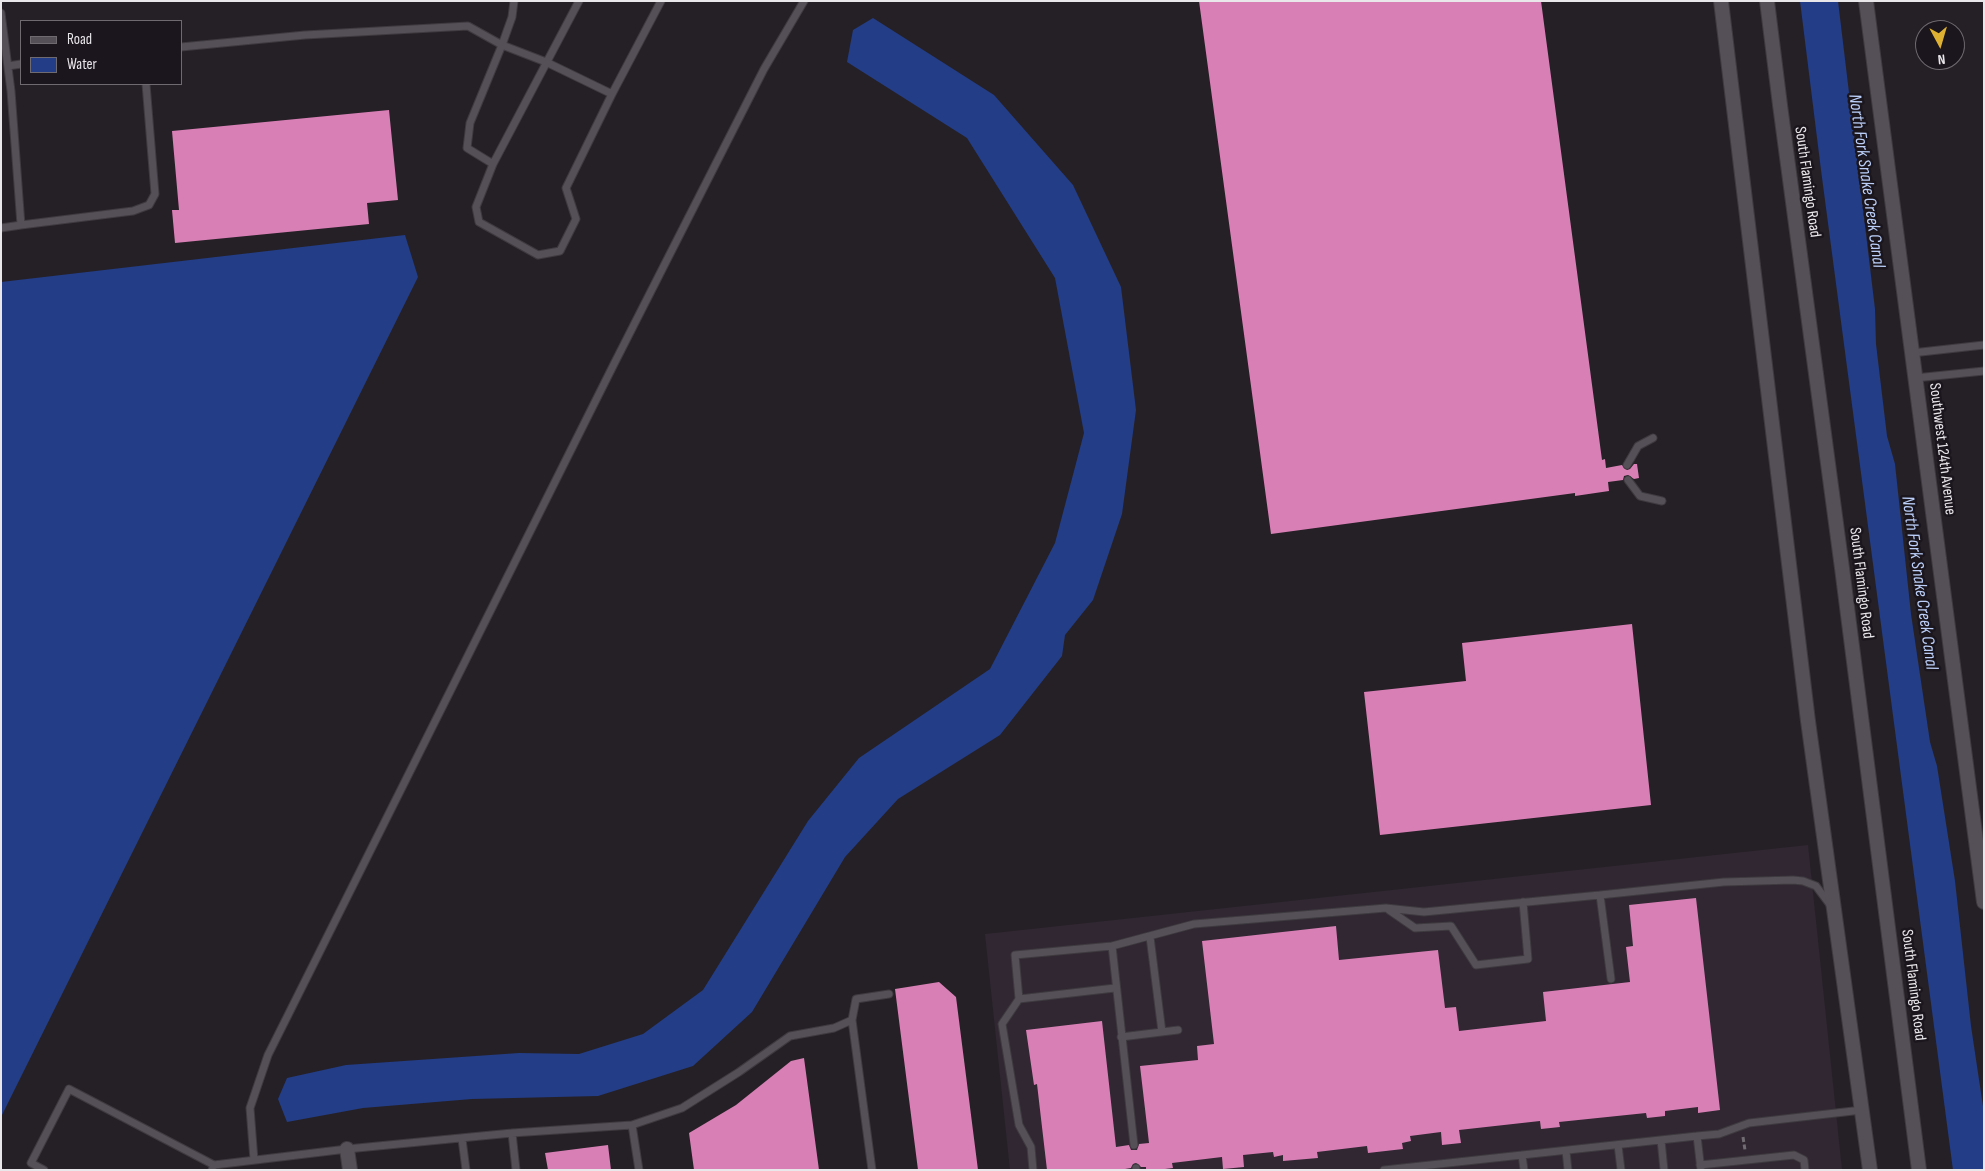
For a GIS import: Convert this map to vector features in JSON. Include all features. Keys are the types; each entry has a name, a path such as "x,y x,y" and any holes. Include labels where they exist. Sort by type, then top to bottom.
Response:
{"main road":[{"path":"1721,1 1807,712 1870,1170"},
{"name":"South Flamingo Road","path":"1768,1 1919,1170"},
{"name":"Southwest 124th Avenue","path":"1866,1 1984,902"},
{"path":"347,1149 350,1170"}],"lane":[{"path":"493,164 467,148 470,123 502,45 512,17 514,1"},
{"path":"579,1 493,164 476,206 478,222 538,255 560,251 576,219 566,188 612,94 661,1"},
{"path":"254,1160 250,1108 268,1054 614,362 764,70 804,1"},
{"path":"1,13 8,66 21,225"},
{"path":"182,47 305,35 468,26 502,45 546,62 612,94"},
{"path":"8,66 20,64"},
{"path":"1,228 133,212 149,205 155,194 146,85"},
{"path":"1912,352 1984,344"},
{"path":"1915,378 1984,371"},
{"path":"1627,465 1638,446 1653,438"},
{"path":"1628,480 1640,496 1662,501"},
{"path":"1033,1170 1031,1147 1019,1126 1002,1024 1019,1000 1015,955 1112,946 1194,924 1386,908 1424,912 1724,882 1803,881 1816,886 1834,910"},
{"path":"1600,894 1611,979"},
{"path":"1386,908 1416,928 1451,926 1476,965 1528,959 1523,902"},
{"path":"1150,937 1162,1032"},
{"path":"1112,946 1115,988 1134,1145"},
{"path":"1019,1000 1115,988"},
{"path":"872,1170 852,1020 856,999 889,994"},
{"path":"44,1170 31,1163 70,1089 213,1167 347,1149 512,1133 632,1125 682,1108 739,1072 790,1036 834,1028 852,1020"},
{"path":"1121,1037 1178,1030"},
{"path":"1386,1170 1432,1167 1522,1155 1719,1134 1749,1123 1862,1110"},
{"path":"632,1125 639,1170"},
{"path":"512,1133 516,1170"},
{"path":"1697,1136 1701,1167 1794,1155 1804,1160 1805,1170"},
{"path":"462,1139 466,1170"},
{"path":"1661,1140 1664,1170"},
{"path":"1618,1145 1621,1170"},
{"path":"1566,1151 1568,1170"},
{"path":"1522,1155 1524,1170"},
{"path":"1479,1160 1480,1170"}],"path":[{"path":"1742,1126 1747,1160"}],"shaded area":[{"path":"1808,845 1842,1170 1010,1170 985,934"}],"water":[{"path":"1800,1 1838,1 1875,309 1876,344 1887,436 1895,464 1911,614 1930,742 1937,766 1955,881 1971,1026 1984,1113 1984,1170 1953,1170"},
{"path":"873,18 994,95 1073,185 1121,287 1136,410 1122,514 1093,600 1065,635 1062,656 1000,735 898,799 845,857 752,1012 693,1066 598,1096 472,1099 363,1108 287,1122 278,1099 287,1078 346,1065 519,1053 579,1054 643,1034 703,990 808,821 859,758 990,669 1055,543 1084,433 1055,278 967,138 847,62 853,30"},
{"path":"405,235 418,277 1,1117 1,282"}],"building":[{"path":"1199,1 1541,1 1602,460 1605,459 1606,468 1622,465 1627,470 1634,464 1637,464 1639,478 1634,479 1628,475 1624,476 1623,480 1608,482 1609,491 1575,496 1575,493 1271,534"},
{"path":"389,110 398,200 367,203 369,224 175,243 172,210 179,210 172,131"},
{"path":"1632,624 1651,805 1380,835 1364,692 1466,681 1462,643"},
{"path":"1696,898 1720,1110 1698,1113 1698,1107 1665,1111 1665,1116 1647,1118 1646,1113 1559,1122 1560,1127 1541,1129 1540,1121 1459,1130 1461,1143 1442,1145 1441,1132 1410,1136 1411,1141 1402,1143 1403,1149 1368,1153 1367,1146 1317,1152 1318,1158 1283,1161 1283,1155 1274,1157 1273,1152 1243,1155 1244,1167 1223,1169 1222,1157 1172,1163 1173,1168 1157,1170 1146,1170 1146,1167 1141,1167 1136,1163 1131,1168 1119,1170 1047,1170 1037,1084 1034,1085 1026,1030 1102,1021 1116,1147 1129,1145 1131,1150 1137,1150 1139,1144 1149,1143 1140,1066 1198,1060 1197,1046 1214,1044 1202,941 1336,926 1339,960 1438,950 1445,1008 1456,1007 1459,1031 1546,1021 1543,992 1630,982 1626,947 1633,946 1629,905"},
{"path":"939,982 956,997 978,1170 918,1170 895,989"},
{"path":"804,1058 819,1170 694,1170 689,1133 736,1105 791,1061"},
{"path":"608,1145 611,1170 548,1170 545,1153"}],"water label":[{"name":"North Fork Snake Creek Canal","path":"1866,181"},
{"name":"North Fork Snake Creek Canal","path":"1919,583"}]}
